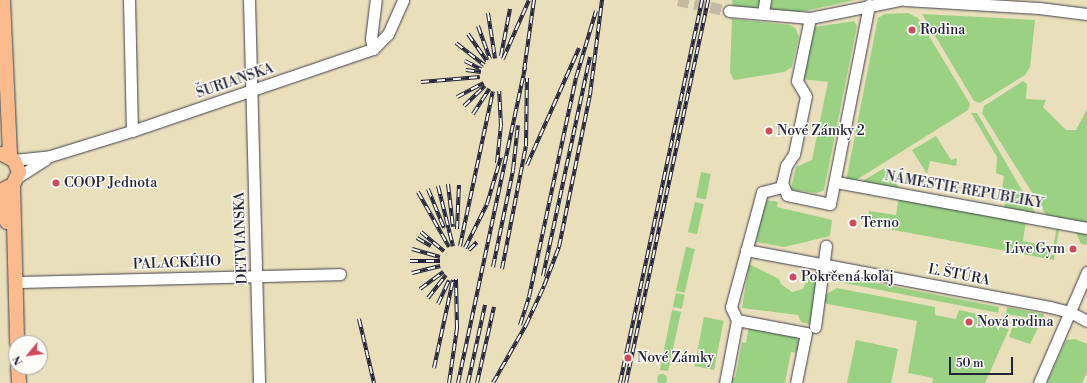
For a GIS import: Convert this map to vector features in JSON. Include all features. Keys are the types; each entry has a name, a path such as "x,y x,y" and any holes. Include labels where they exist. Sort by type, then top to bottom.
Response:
{"main road":[{"path":"3,0 8,157 18,168 10,184 17,335"},
{"path":"0,133 7,103"},
{"path":"0,198 14,258"}],"street":[{"path":"129,0 132,131"},
{"name":"DETVIANSKA","path":"249,0 259,383"},
{"path":"373,49 371,39 376,0"},
{"name":"ŠURIANSKA","path":"8,157 50,156 252,92 373,49 388,34 404,0"},
{"path":"763,13 765,0"},
{"path":"729,11 810,18 900,0"},
{"path":"905,0 1039,8 1087,14"},
{"path":"810,18 797,81 806,96 794,154 786,166 782,187 787,195 830,204 836,182 869,5"},
{"name":"ŠURIANSKA","path":"10,184 50,156"},
{"name":"NÁMESTIE REPUBLIKY","path":"836,182 1087,228"},
{"path":"725,383 737,320 731,307 762,192 782,187"},
{"path":"815,327 826,246"},
{"path":"746,250 824,264"},
{"name":"Ľ. ŠTÚRA","path":"824,264 1070,312 1087,321"},
{"path":"1039,383 1087,272"},
{"name":"PALACKÉHO","path":"15,282 340,274"},
{"path":"737,320 806,333 796,383"}],"green space":[{"path":"732,0 760,0 760,4 755,9 733,7"},
{"path":"770,0 855,0 801,12 773,10 770,7"},
{"path":"908,13 918,18 970,104 968,110 853,182 846,181 878,18 885,14"},
{"path":"922,14 1035,20 1030,67 1025,75 980,103 974,101"},
{"path":"732,19 790,25 796,29 799,37 792,67 784,72 734,80 730,73"},
{"path":"854,21 857,26 824,190 817,193 793,190 791,188 796,167 812,160 828,82 801,79 809,35 815,27"},
{"path":"1023,81 1027,84 1026,99 1046,100 1043,107 1066,130 1076,130 1087,109 1087,225 1048,218 982,113 984,106"},
{"path":"971,113 977,113 1037,216 1004,211 1005,202 1000,202 1004,176 996,173 997,157"},
{"path":"936,136 951,160 957,158 956,166 930,161 927,174 912,150"},
{"path":"886,167 901,191 861,182"},
{"path":"701,172 711,174 706,199 696,198"},
{"path":"899,197 1026,220 1023,241 1053,247 1057,227 1059,229 1054,260 867,225 869,211 896,215"},
{"path":"765,200 778,202 777,207 832,220 830,236 784,247 756,242"},
{"path":"695,202 704,204 697,234 688,232"},
{"path":"1075,230 1087,233 1087,245 1081,244"},
{"path":"686,247 695,249 685,293 676,291"},
{"path":"749,264 779,279 781,284 792,292 803,289 808,277 820,286 813,325 801,322 798,315 742,308"},
{"path":"840,276 999,307 998,313 839,282"},
{"path":"837,288 935,307 935,315 956,319 959,310 987,316 987,324 1009,329 985,383 932,383 933,378 908,373 917,321 823,303 825,295"},
{"path":"676,293 685,295 682,309 673,307"},
{"path":"1007,307 1044,314 1043,320 1006,314"},
{"path":"672,310 681,312 668,371 660,370"},
{"path":"704,317 724,321 714,370 694,366"},
{"path":"1015,321 1036,325 1038,328 1030,344 1009,337"},
{"path":"749,326 795,335 800,343 798,353 791,352 785,383 724,383 728,377 735,378 742,342 746,343"},
{"path":"1075,339 1087,344 1087,372 1082,383 1047,383 1066,340"},
{"path":"856,340 898,349 891,383 847,383"},
{"path":"662,374 667,379 662,384 657,379"}],"tunnel":[{"path":"678,0 729,11"}],"railway":[{"path":"503,59 529,0"},
{"path":"524,71 534,0"},
{"path":"493,383 526,325 544,286 559,247 590,95 602,0"},
{"path":"620,383 702,0"},
{"path":"626,383 708,0"},
{"path":"501,56 510,9"},
{"path":"520,325 529,297 576,78 596,11"},
{"path":"488,13 495,58"},
{"path":"478,26 490,59"},
{"path":"468,34 487,61"},
{"path":"456,43 484,65"},
{"path":"527,165 579,48"},
{"path":"543,276 590,57"},
{"path":"465,61 481,69"},
{"path":"458,383 525,67"},
{"path":"466,70 481,72"},
{"path":"421,82 480,77"},
{"path":"502,269 526,146 527,78"},
{"path":"457,97 483,83"},
{"path":"464,106 485,86"},
{"path":"473,114 489,89"},
{"path":"460,246 493,91"},
{"path":"497,163 501,126 499,91"},
{"path":"493,267 513,170 518,125"},
{"path":"465,248 487,204 501,157"},
{"path":"448,184 453,227"},
{"path":"457,229 459,185"},
{"path":"438,186 453,246"},
{"path":"428,189 444,228"},
{"path":"418,192 449,247"},
{"path":"421,232 444,251"},
{"path":"417,238 431,246"},
{"path":"469,250 477,242"},
{"path":"412,249 440,257"},
{"path":"410,261 440,261"},
{"path":"412,273 440,266"},
{"path":"420,289 443,272"},
{"path":"428,298 446,275"},
{"path":"449,383 457,328 456,279"},
{"path":"438,304 449,280"},
{"path":"434,368 453,280"},
{"path":"468,383 485,305"},
{"path":"477,383 494,307"},
{"path":"359,319 374,383"}],"place":[{"name":"Rodina","path":"912,30"},
{"name":"Nové Zámky 2","path":"769,131"},
{"name":"COOP Jednota","path":"56,183"},
{"name":"Terno","path":"853,223"},
{"name":"Live Gym","path":"1073,249"},
{"name":"Pokrčená koľaj","path":"793,277"},
{"name":"Nová rodina","path":"969,322"},
{"name":"Nové Zámky","path":"628,358"}]}
